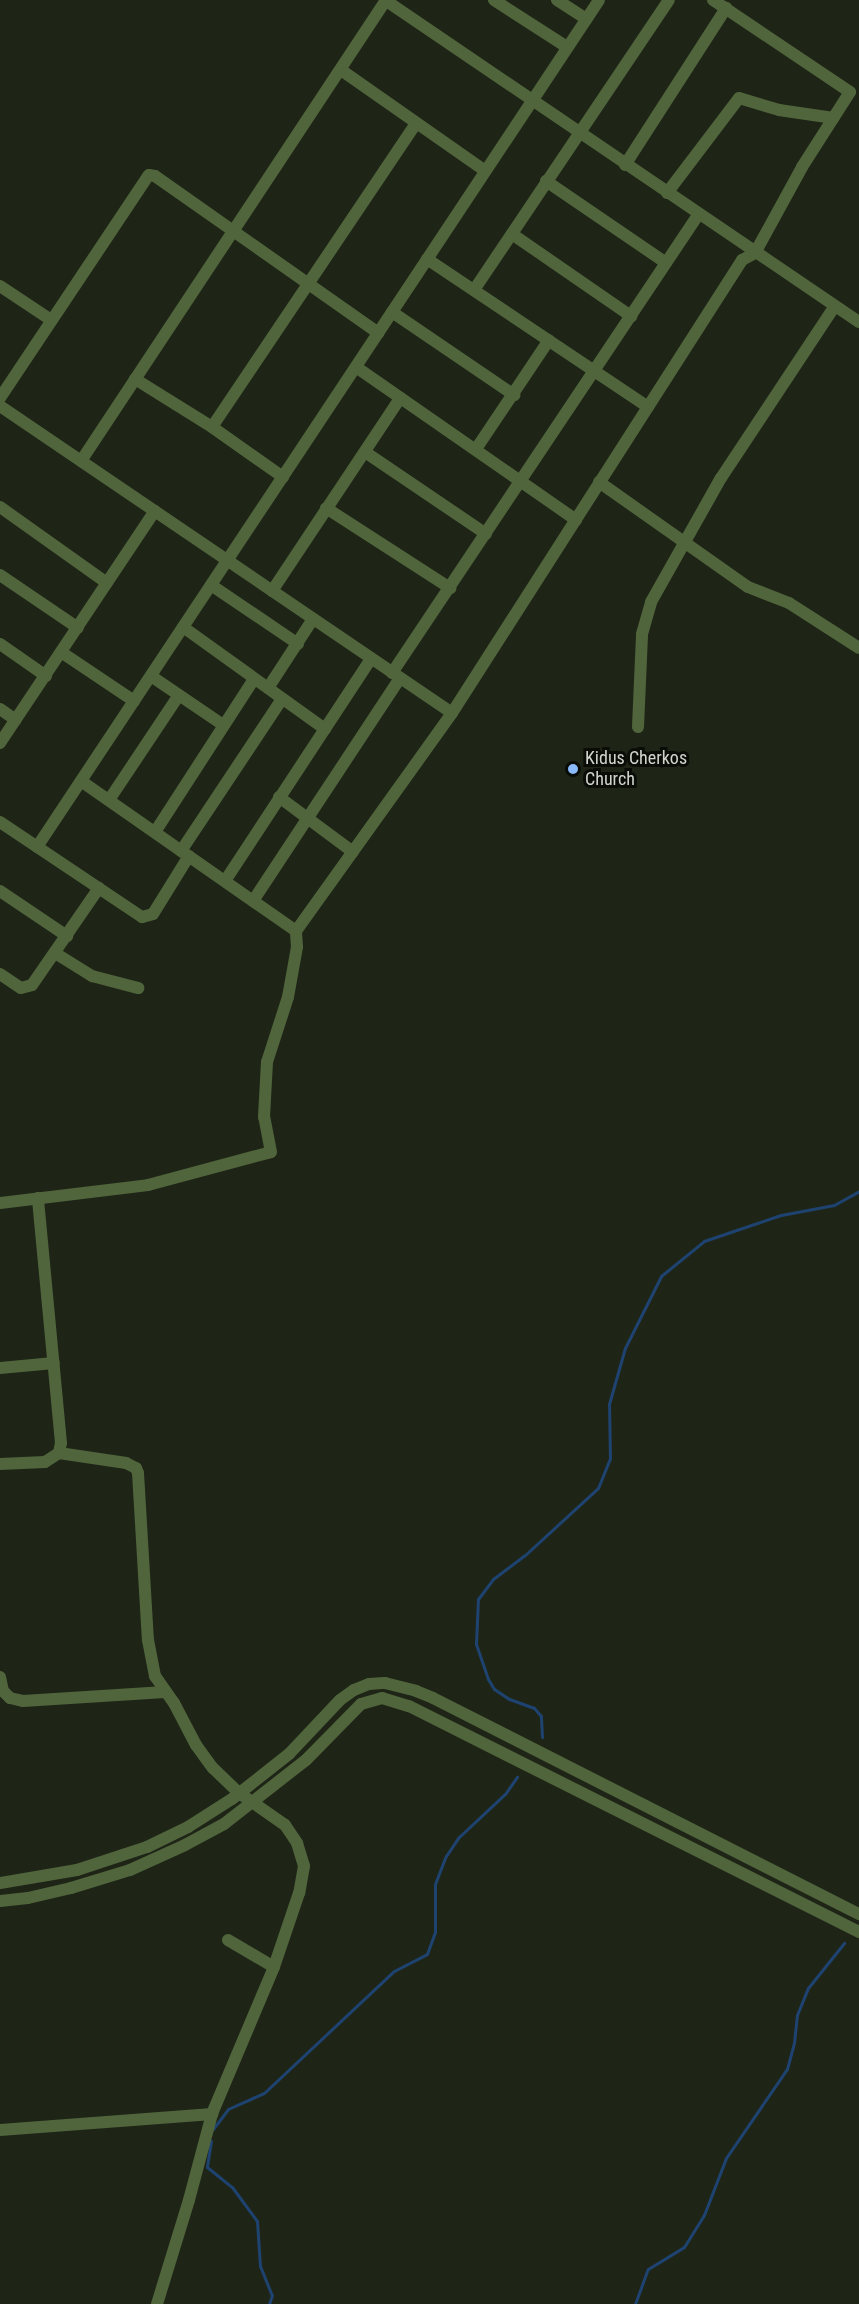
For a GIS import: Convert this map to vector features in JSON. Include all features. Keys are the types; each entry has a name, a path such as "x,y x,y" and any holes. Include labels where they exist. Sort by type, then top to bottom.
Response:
{"street":[{"path":"81,461 386,0 755,254 859,322"},
{"path":"494,0 567,48"},
{"path":"557,0 586,19"},
{"path":"38,847 599,0"},
{"path":"474,290 669,0"},
{"path":"0,1203 148,1185 271,1152 264,1117 267,1062 288,997 297,947 296,931 452,713 742,260 755,254 802,167 850,92 713,0"},
{"path":"625,165 726,8"},
{"path":"341,69 415,125 485,171"},
{"path":"667,193 738,98 779,110 833,118"},
{"path":"212,427 415,125"},
{"path":"0,398 149,175 155,176 378,333"},
{"path":"546,181 666,263"},
{"path":"253,901 308,819 450,588 698,214"},
{"path":"512,234 631,316"},
{"path":"427,259 648,406"},
{"path":"0,286 51,320"},
{"path":"638,727 642,634 651,602 683,541 754,427 835,306"},
{"path":"392,312 514,395"},
{"path":"476,449 549,340"},
{"path":"356,367 576,520"},
{"path":"135,379 212,427 283,477"},
{"path":"272,591 400,398"},
{"path":"0,406 452,713"},
{"path":"365,452 486,534"},
{"path":"599,482 748,587 789,603 859,648"},
{"path":"326,508 450,588"},
{"path":"1,511 107,582"},
{"path":"0,743 155,511"},
{"path":"0,575 78,628"},
{"path":"211,585 298,644"},
{"path":"268,688 313,619"},
{"path":"183,627 325,729"},
{"path":"0,644 46,676"},
{"path":"61,652 134,701"},
{"path":"225,881 371,659"},
{"path":"151,676 223,725"},
{"path":"154,832 254,679"},
{"path":"109,800 179,695"},
{"path":"0,822 140,916 147,917 153,914 185,853 282,699"},
{"path":"0,709 16,720"},
{"path":"81,781 296,931"},
{"path":"279,796 353,852"},
{"path":"0,974 17,986 29,987 99,888"},
{"path":"0,891 67,936"},
{"path":"55,953 92,976 138,988"},
{"path":"38,1198 61,1443 59,1453"},
{"path":"0,1368 54,1363"},
{"path":"0,1464 45,1462 59,1453 126,1463 136,1468 148,1640 155,1676 174,1703 201,1753 239,1793 285,1825 297,1843 304,1866 299,1893 274,1967 212,2114 189,2200 157,2304"},
{"path":"0,1677 3,1691 10,1698 23,1701 165,1692"},
{"path":"0,1883 77,1870 147,1847 188,1827 239,1793 289,1754 340,1700 354,1690 369,1684 385,1683 416,1690 859,1914"},
{"path":"0,1900 28,1898 130,1870 224,1824 306,1760 361,1704 372,1700 392,1700 859,1932"},
{"path":"758,1881 763,1866"},
{"path":"228,1941 274,1967"},
{"path":"0,2130 212,2114"}],"waterway":[{"path":"542,1737 541,1716 534,1708 509,1699 494,1689 488,1679 476,1644 478,1599 493,1579 524,1556 598,1488 610,1459 609,1404 625,1348 661,1276 704,1241 781,1215 834,1205 859,1191"},
{"path":"213,2129 228,2109 264,2093 394,1971 427,1954 435,1932 435,1884 446,1856 459,1837 505,1794 517,1777"},
{"path":"635,2304 648,2269 684,2247 704,2215 726,2158 787,2069 794,2043 797,2015 808,1988 844,1943"},
{"path":"211,2141 207,2167 232,2187 257,2221 260,2266 272,2295 269,2304"}],"place":[{"name":"Kidus Cherkos Church","path":"573,769"}]}
